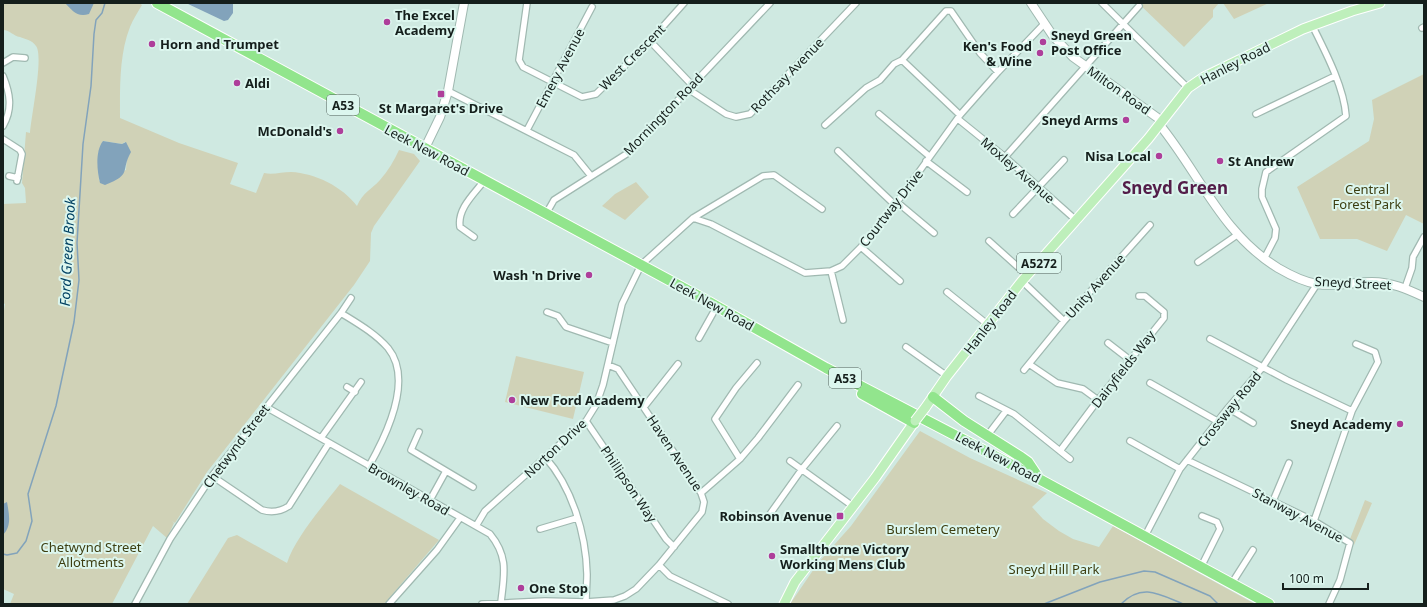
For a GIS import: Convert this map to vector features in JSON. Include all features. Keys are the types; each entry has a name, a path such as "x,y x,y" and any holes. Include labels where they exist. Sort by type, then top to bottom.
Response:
{"highway":[{"name":"Leek New Road","path":"156,3 323,95 642,265 832,371 1040,479 1268,604"},
{"path":"832,371 836,380 914,422"},
{"path":"932,397 987,436 1028,462 1040,479"}],"main road":[{"name":"Hanley Road","path":"784,604 795,582 854,507 947,376 987,324 1161,122 1188,88 1204,77 1312,25 1352,10 1380,3"}],"street":[{"path":"425,148 440,117 448,91 464,3"},
{"name":"West Crescent","path":"527,3 519,60 523,67 582,97 596,94 650,41 684,3"},
{"name":"Mornington Road","path":"546,214 554,200 628,153 770,3"},
{"name":"Rothsay Avenue","path":"650,41 690,87 726,114 736,117 750,114 856,3"},
{"name":"Milton Road","path":"1031,3 1044,24 1063,47 1085,66 1161,122"},
{"path":"1102,3 1188,88"},
{"path":"1005,157 1122,23 1139,6"},
{"name":"Emery Avenue","path":"527,130 592,7"},
{"path":"825,125 866,88 876,84 894,64 902,60 946,11 951,11 980,53 998,72"},
{"name":"Courtway Drive","path":"693,218 711,224 805,273 831,271 842,266 861,247 896,204 959,117 998,72 1044,24"},
{"path":"1264,259 1275,238 1276,230 1262,197 1262,189 1266,172 1346,116 1345,106 1335,76 1312,25"},
{"path":"3,63 13,57 25,58"},
{"name":"Moxley Avenue","path":"902,60 959,117 1076,221"},
{"path":"3,76 10,95 10,102 9,113 3,126"},
{"path":"1256,114 1335,76"},
{"path":"448,91 574,155 591,176"},
{"path":"879,114 967,192"},
{"name":"Sneyd Street","path":"1161,122 1198,182 1237,235 1264,259 1287,273 1317,284 1332,285 1372,282 1387,283 1405,288 1424,297"},
{"path":"3,139 20,150 22,154 17,179 9,176"},
{"path":"838,151 896,204 934,233"},
{"path":"1013,214 1064,160"},
{"path":"642,265 693,218 764,176 774,175 822,209"},
{"path":"474,238 460,227 459,218 465,206 484,181"},
{"name":"Unity Avenue","path":"989,241 1064,322 1150,225"},
{"path":"1198,262 1237,235"},
{"path":"1405,288 1412,268 1413,257 1424,237"},
{"path":"861,247 900,281"},
{"name":"Norton Drive","path":"476,526 486,511 586,421 596,405 608,365 622,304 642,265"},
{"path":"831,271 843,320"},
{"name":"Crossway Road","path":"1145,536 1180,469 1217,421 1262,368 1317,284"},
{"path":"947,292 987,324"},
{"name":"Dairyfields Way","path":"1060,451 1098,400 1164,318 1164,312 1145,296 1139,296"},
{"name":"Chetwynd Street","path":"135,604 170,539 212,476 341,313 351,298"},
{"path":"699,338 717,306"},
{"path":"547,312 558,316 566,327 613,343"},
{"path":"341,313 376,336 392,354 398,371 399,384 393,413 382,443 368,466"},
{"path":"1024,370 1064,322"},
{"path":"1210,339 1262,368 1352,411"},
{"path":"1108,343 1130,360"},
{"path":"1314,521 1352,411 1378,362 1375,352 1356,344"},
{"path":"906,347 947,376"},
{"path":"740,459 715,419 736,388 757,363"},
{"path":"644,407 678,364"},
{"path":"1030,364 1057,383 1084,389 1098,400"},
{"name":"Haven Avenue","path":"482,604 501,602 586,602 614,600 625,596 636,589 660,565 702,512 704,502 701,493 618,370 608,365"},
{"path":"321,438 361,382"},
{"path":"1150,383 1217,421"},
{"path":"701,493 740,459 759,438 798,385"},
{"path":"347,387 355,392"},
{"path":"979,396 1014,414 1070,459"},
{"name":"Brownley Road","path":"266,407 490,534 498,544 504,558 501,602"},
{"path":"1228,408 1253,423"},
{"path":"987,436 1006,411"},
{"name":"Phillipson Way","path":"586,421 666,539 674,547"},
{"path":"770,514 802,469 837,426"},
{"path":"419,432 411,450 473,487"},
{"path":"1130,441 1180,469"},
{"path":"212,476 262,510 268,512 283,510 289,506 329,443"},
{"path":"545,457 555,468 570,497 577,518 585,553 586,602"},
{"name":"Stanway Avenue","path":"1187,460 1314,521 1350,543 1340,580 1329,604"},
{"path":"790,461 854,507"},
{"path":"1273,501 1289,463"},
{"path":"430,500 446,471"},
{"path":"1201,567 1220,529 1217,522 1202,516"},
{"path":"388,604 437,550 460,518"},
{"path":"540,530 577,518"},
{"path":"1232,583 1253,550"},
{"path":"660,565 670,576 728,604"}],"green space":[{"name":"Chetwynd Street Allotments","path":"3,3 139,3 142,5 131,24 126,38 122,60 120,118 179,143 238,163 230,184 256,193 264,173 300,173 328,182 344,193 357,206 365,194 386,173 399,150 414,154 420,161 374,226 371,233 370,261 354,285 207,472 175,523 172,521 174,523 167,538 153,526 112,604 10,604 14,594 3,589 3,317 5,304 3,303 3,204 26,203 25,188 22,183 26,132 30,133 39,62 38,52 33,42 3,30","holes":["103,141 122,144 125,142 127,156 126,170 99,181 98,154"]},
{"path":"1138,3 1219,3 1213,10 1213,17 1184,47"},
{"path":"1223,3 1269,3 1234,19"},
{"name":"Central Forest Park","path":"1424,74 1424,224 1406,215 1387,251 1357,239 1320,239 1297,187 1369,141 1374,119 1372,100"},
{"path":"636,182 649,197 625,220 602,206 615,194"},
{"path":"516,356 584,372 573,419 505,402"},
{"name":"Burslem Cemetery","path":"920,431 970,458 1047,493 1032,507 1043,519 1073,539 1099,547 1113,526 1255,604 790,604 818,563 851,526"},
{"path":"340,484 439,540 384,604 187,604 228,538 237,535 287,563 296,543"},
{"path":"1365,500 1372,503 1354,545 1350,539"}],"water":[{"path":"65,3 94,3 89,14 81,15 75,13"},
{"path":"186,3 233,3 233,13 228,20 224,21"},
{"path":"103,141 122,144 126,142 131,152 123,175 105,185 100,183 98,173 98,156 100,145"},
{"path":"7,502 9,524 3,535 3,504"}],"waterway":[{"name":"Ford Green Brook","path":"3,554 7,555 17,553 26,541 32,521 28,494 56,406 74,322 79,280 77,243 83,144 91,86 96,20 102,13 105,3"},
{"path":"1044,604 1100,582 1144,571 1155,572 1210,596 1218,604"},
{"path":"1121,604 1136,594 1144,592 1158,594 1183,604"}],"place":[{"name":"The Excel Academy","path":"387,22"},
{"name":"Sneyd Green Post Office","path":"1043,42"},
{"name":"Horn and Trumpet","path":"152,44"},
{"name":"Ken's Food & Wine","path":"1040,53"},
{"name":"Aldi","path":"237,83"},
{"name":"St Margaret's Drive","path":"441,94"},
{"name":"Sneyd Arms","path":"1126,120"},
{"name":"McDonald's","path":"340,131"},
{"name":"Nisa Local","path":"1159,156"},
{"name":"St Andrew","path":"1220,161"},
{"name":"Wash 'n Drive","path":"589,275"},
{"name":"New Ford Academy","path":"512,400"},
{"name":"Sneyd Academy","path":"1400,424"},
{"name":"Robinson Avenue","path":"840,516"},
{"name":"Smallthorne Victory Working Mens Club","path":"772,556"},
{"name":"One Stop","path":"521,588"}],"district":[{"name":"Sneyd Green","path":"1175,187"}],"park label":[{"name":"Sneyd Hill Park","path":"1054,569"}]}
